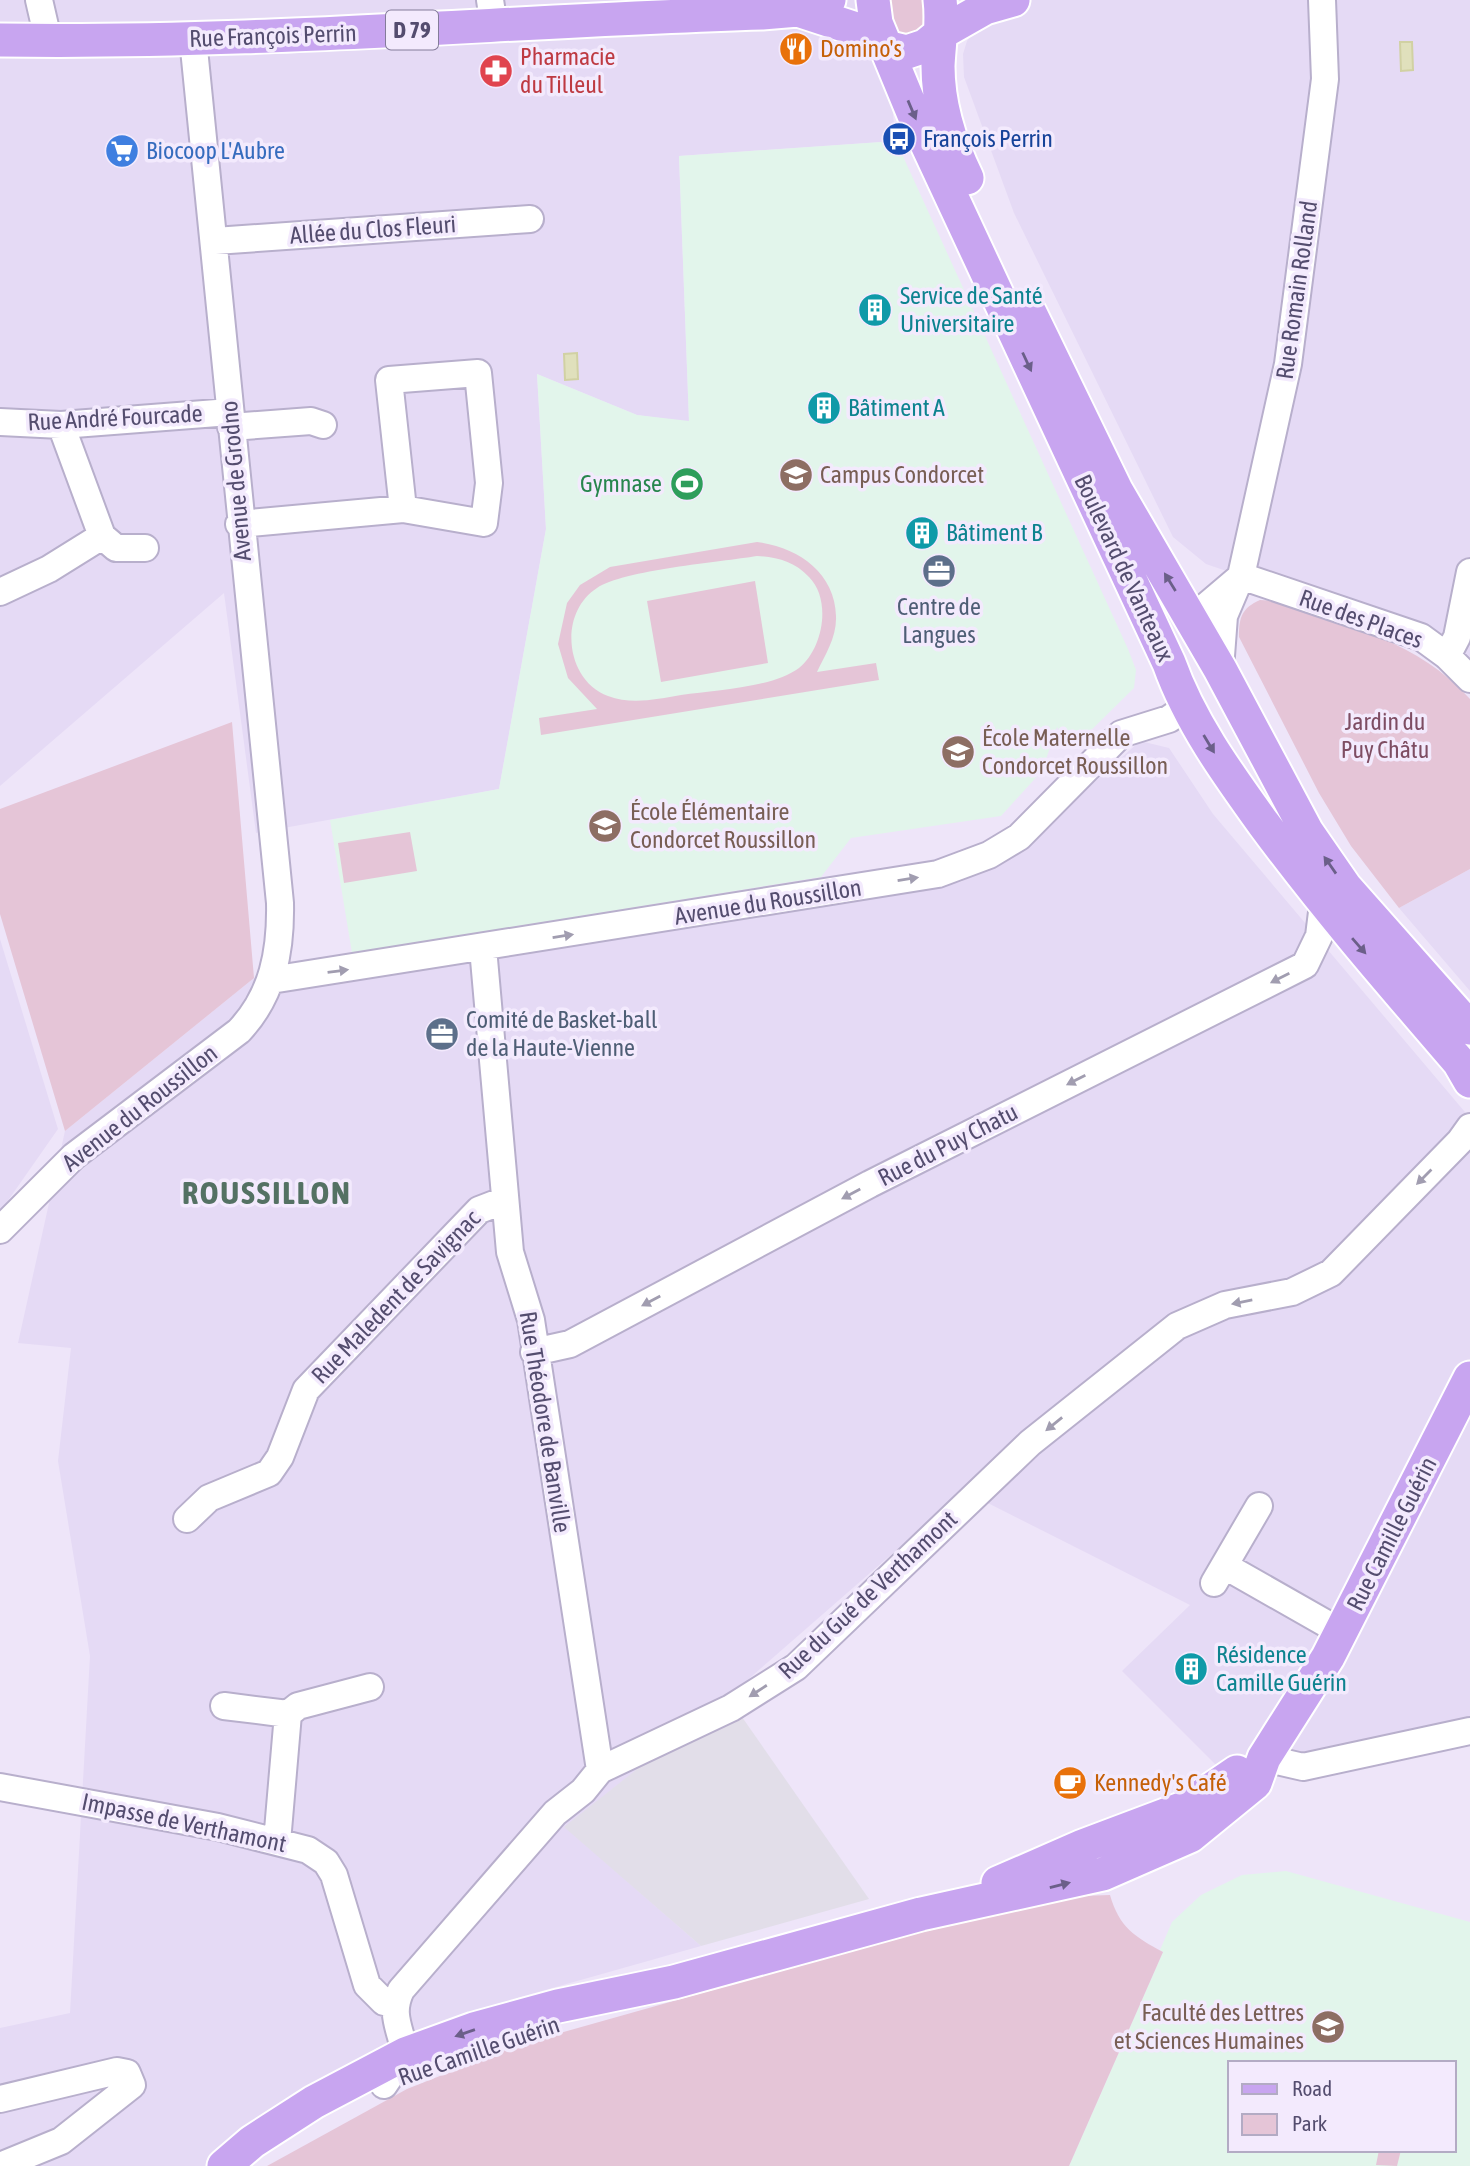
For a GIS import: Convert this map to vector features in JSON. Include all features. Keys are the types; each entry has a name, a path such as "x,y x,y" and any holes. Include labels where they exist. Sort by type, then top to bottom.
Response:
{"main road":[{"name":"Boulevard de Vanteaux","path":"873,0 876,23 886,47 1016,337 1204,687 1345,887 1470,1028"},
{"name":"Boulevard de Vanteaux","path":"940,0 939,72 953,149 1116,490 1180,641 1204,687 1226,772 1323,904 1459,1062 1470,1081"},
{"name":"Rue François Perrin","path":"0,40 193,39 492,13 813,5 886,47 907,52 918,50 941,33 985,8 1013,0"},
{"name":"Rue Camille Guérin","path":"405,2054 474,2029 558,2006 674,1982 921,1914 1015,1896 1103,1874 1189,1836 1255,1783 1264,1759 1291,1720 1341,1632 1470,1378"},
{"name":"Rue Camille Guérin","path":"921,1914 1083,1846 1177,1811 1241,1769 1264,1759"},
{"path":"1103,1874 1114,1854 1134,1838 1170,1822 1177,1811"},
{"name":"Rue Camille Guérin","path":"384,2085 674,1982"},
{"path":"224,2166 252,2143 314,2102 405,2054"},
{"path":"248,2166 384,2085"}],"street":[{"path":"39,0 48,39"},
{"name":"Rue Romain Rolland","path":"1204,687 1224,616 1241,576 1289,365 1325,79 1322,0"},
{"name":"Avenue de Grodno","path":"193,39 215,241 239,524 261,707 280,924"},
{"name":"Allée du Clos Fleuri","path":"215,241 530,219"},
{"path":"239,524 403,509 484,523 489,483 478,373 389,380 403,509"},
{"name":"Rue André Fourcade","path":"0,422 61,425 230,420 311,421 323,425"},
{"path":"61,425 102,536 116,548 145,548"},
{"path":"0,592 49,569 102,536"},
{"path":"1447,656 1467,611 1470,572"},
{"path":"1180,641 1241,576"},
{"name":"Rue des Places","path":"1241,576 1421,637 1447,656 1470,679"},
{"name":"Avenue du Roussillon","path":"271,980 938,874 965,866 1019,837 1121,734 1169,719 1204,687"},
{"name":"Rue du Puy Chatu","path":"534,1352 562,1347 870,1184 1305,965 1319,936 1323,904"},
{"name":"Avenue du Roussillon","path":"0,1230 74,1156 239,1031 257,1009 271,980 280,924"},
{"name":"Rue Théodore de Banville","path":"483,948 510,1252 531,1320 600,1770"},
{"name":"Rue du Gué de Verthamont","path":"394,2003 409,1978 555,1813 583,1791 600,1770 732,1708 796,1667 1030,1443 1177,1326 1225,1305 1292,1292 1331,1273 1460,1141 1470,1127"},
{"name":"Rue Maledent de Savignac","path":"187,1520 209,1499 270,1473 280,1457 306,1390 479,1210 505,1200"},
{"path":"1259,1506 1220,1575 1341,1632"},
{"path":"224,1706 288,1714 299,1706 370,1687"},
{"path":"277,1842 288,1714"},
{"path":"1264,1759 1303,1767 1470,1731"},
{"name":"Impasse de Verthamont","path":"0,1787 219,1827 308,1850 326,1862 334,1875 367,1985 384,2002 394,2003"},
{"path":"394,2003 395,2023 405,2054"},
{"name":"Rue Camille Guérin","path":"384,2085 405,2054"},
{"path":"0,2099 117,2071 127,2073 132,2085 61,2141 0,2166"}],"shaded area":[{"path":"0,0 880,0 896,141 679,156 689,422 637,415 537,374 546,529 499,789 256,833 224,593 0,786"},
{"path":"1013,0 1470,0 1470,679 1421,637 1206,564 1173,537 1014,213 964,77 963,54 967,41 974,31"},
{"path":"1400,42 1412,42 1413,70 1401,71"},
{"name":"Campus Condorcet","path":"896,141 1128,649 1136,670 1134,688 1072,749 1057,727 1042,771 1001,816 851,838 821,877 352,953 330,820 499,789 546,529 537,374 637,415 689,421 679,156"},
{"path":"577,353 578,379 565,380 564,354"},
{"path":"1140,741 1169,748 1213,814 1470,1118 1470,1745 1307,1774 1215,1764 1122,1671 1190,1605 964,1491 728,1697 565,1827 701,1946 517,1998 216,2166 0,2166 0,2028 70,2013 90,1656 58,1461 71,1348 18,1343 65,1131 254,978 961,882 1039,832"},
{"path":"1470,869 1470,991 1399,908"},
{"path":"0,939 58,1129 0,1212"},
{"path":"728,1697 869,1899 701,1946 564,1827"},
{"path":"1286,1871 1470,1922 1470,2166 1069,2166 1163,1952 1160,1950 1172,1922 1201,1895 1242,1875"}],"green space":[{"path":"885,0 931,0 931,23 915,38 892,35"},
{"path":"757,542 786,549 811,564 829,587 834,600 835,631 817,672 876,663 879,680 541,735 539,718 597,709 568,678 558,644 567,603 580,585 610,567","holes":["757,556 779,559 798,568 809,577 821,598 822,624 819,637 807,660 799,668 788,675 759,684 645,700 608,696 594,688 583,676 575,661 572,629 576,613 585,599 597,588 628,576"]},
{"path":"755,581 768,663 661,682 647,601"},
{"name":"Jardin du Puy Châtu","path":"1260,600 1277,601 1355,628 1405,649 1450,679 1470,699 1470,869 1399,908 1351,846 1319,793 1239,637 1243,614 1249,606"},
{"path":"232,722 254,978 65,1131 0,914 0,809"},
{"path":"410,832 417,871 344,883 338,843"},
{"path":"1110,1895 1118,1915 1129,1930 1163,1952 1069,2166 267,2166 407,2089 521,2044 901,1937 1081,1896"},
{"path":"1379,2152 1400,2152 1397,2166 1376,2165"}],"place":[{"name":"Domino's","path":"796,49"},
{"name":"Pharmacie du Tilleul","path":"496,71"},
{"name":"François Perrin","path":"899,139"},
{"name":"Biocoop L'Aubre","path":"122,151"},
{"name":"Service de Santé Universitaire","path":"875,310"},
{"name":"Bâtiment A","path":"824,408"},
{"name":"Campus Condorcet","path":"796,475"},
{"name":"Gymnase","path":"687,484"},
{"name":"Bâtiment B","path":"922,533"},
{"name":"Centre de Langues","path":"939,571"},
{"name":"École Maternelle Condorcet Roussillon","path":"958,752"},
{"name":"École Élémentaire Condorcet Roussillon","path":"605,826"},
{"name":"Comité de Basket-ball de la Haute-Vienne","path":"442,1034"},
{"name":"Résidence Camille Guérin","path":"1191,1669"},
{"name":"Kennedy's Café","path":"1070,1783"},
{"name":"Faculté des Lettres et Sciences Humaines","path":"1328,2027"}],"district":[{"name":"ROUSSILLON","path":"267,1193"}]}
